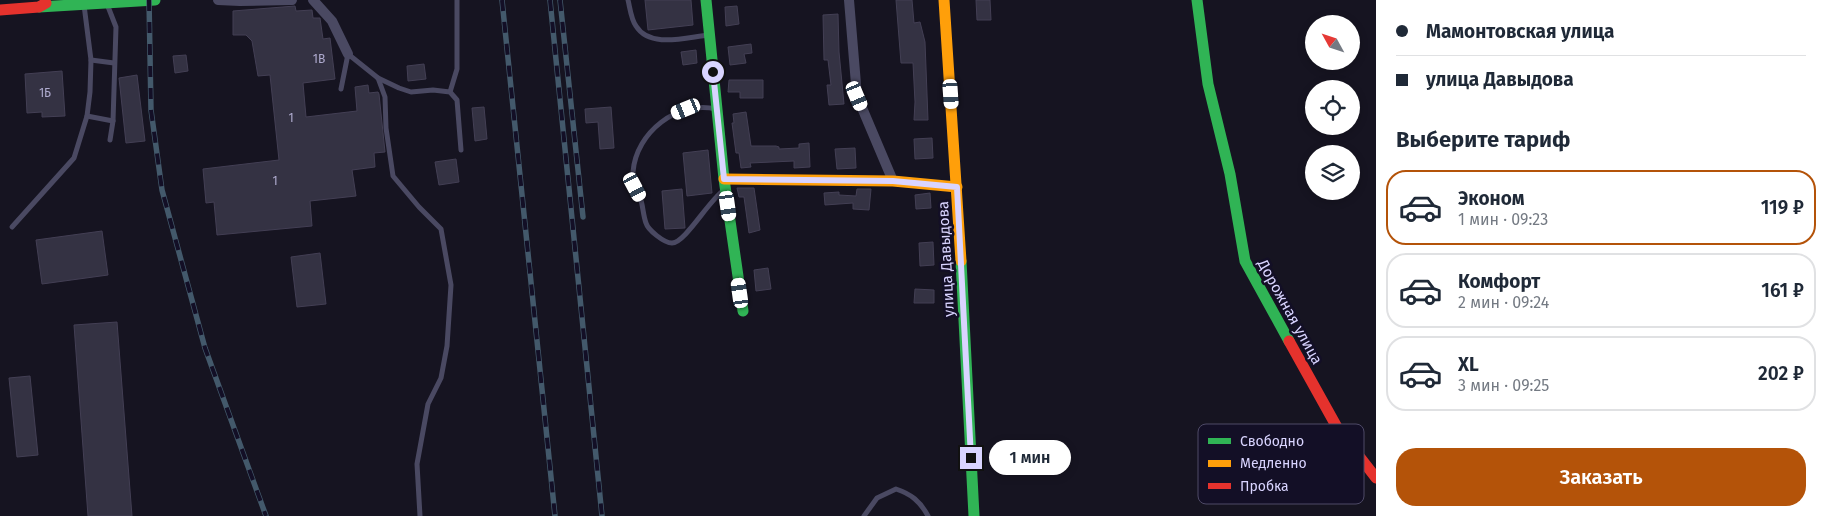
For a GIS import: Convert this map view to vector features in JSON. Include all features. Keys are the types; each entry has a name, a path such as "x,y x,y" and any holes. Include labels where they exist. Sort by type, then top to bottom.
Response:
{"street":[{"path":"39,7 50,0"},
{"path":"0,10 155,0"},
{"path":"218,0 292,0"},
{"path":"313,0 332,21 348,54"},
{"path":"706,0 724,184 742,311"},
{"path":"849,0 857,96 893,181"},
{"name":"улица Давыдова","path":"944,0 957,187 974,516"},
{"name":"Дорожная улица","path":"1197,0 1208,84 1230,174 1245,261 1335,424"},
{"path":"724,184 893,181 957,187"},
{"name":"Дорожная улица","path":"1364,463 1376,478"}],"lane":[{"path":"450,92 457,69 457,0"},
{"path":"628,0 635,25 644,36 668,40 710,35"},
{"path":"107,3 116,27 113,121 110,140"},
{"path":"12,227 74,158 87,116 90,92 92,60 84,4"},
{"path":"341,89 348,54 378,78 399,88 411,92 433,90 450,92 458,100 462,150"},
{"path":"92,60 114,63"},
{"path":"378,78 385,97 386,128 393,176 418,207 440,229 451,285 447,346 442,378 428,404 417,464 420,516"},
{"path":"717,109 695,107 675,113 662,120 641,147 634,162 632,175 640,196 646,225 664,242 672,243 680,240 687,233 724,184"},
{"path":"87,116 113,121"},
{"path":"864,516 877,498 896,489 910,494 924,508 928,516"}],"building":[{"path":"645,0 691,0 693,25 648,30"},
{"path":"896,0 912,0 914,23 920,22 925,42 928,120 914,120 913,63 901,63"},
{"path":"976,0 990,0 991,20 977,20"},
{"path":"295,6 296,11 312,10 313,18 320,18 323,39 330,38 335,79 303,83 306,117 357,111 355,87 368,85 369,93 378,92 379,94 385,152 374,153 375,167 352,170 356,196 310,201 312,226 217,235 214,202 206,203 203,169 279,160 270,75 258,76 252,41 246,35 233,35 233,11"},
{"path":"737,6 739,24 726,26 725,7"},
{"path":"838,14 839,52 844,104 829,105 827,85 831,85 828,60 824,60 823,15"},
{"path":"751,44 752,53 744,54 746,63 730,65 728,47"},
{"path":"696,50 697,63 683,65 681,52"},
{"path":"186,55 188,71 175,73 173,56"},
{"path":"424,64 426,79 408,81 407,66"},
{"path":"62,71 65,116 42,117 42,112 27,113 25,74"},
{"path":"137,75 145,141 126,143 119,78"},
{"path":"729,80 763,80 763,98 740,98 740,92 728,92"},
{"path":"484,107 487,139 475,141 472,108"},
{"path":"611,107 614,148 600,149 598,122 586,123 585,109"},
{"path":"746,112 751,146 776,146 779,149 799,148 799,144 809,143 810,167 794,168 794,161 750,163 751,167 741,168 739,153 736,153 732,123 734,123 733,114"},
{"path":"932,138 933,158 915,159 914,139"},
{"path":"855,148 856,168 837,169 835,149"},
{"path":"708,150 712,193 687,196 683,153"},
{"path":"456,159 459,182 439,185 435,162"},
{"path":"737,188 754,188 760,230 749,233 744,197 739,197"},
{"path":"682,189 685,228 665,229 662,191"},
{"path":"857,189 871,189 869,210 853,209 853,203 825,205 824,193 839,192 839,195 856,196"},
{"path":"930,193 931,208 916,209 915,195"},
{"path":"102,231 108,275 42,284 36,240"},
{"path":"933,242 934,265 920,266 919,243"},
{"path":"320,253 326,304 297,307 291,257"},
{"path":"768,268 771,289 756,291 754,270"},
{"path":"915,289 934,290 934,303 914,303"},
{"path":"117,322 132,516 88,516 74,325"},
{"path":"30,376 38,455 17,457 9,378"}],"railway":[{"path":"149,0 151,110 162,190 205,348 266,516"},
{"path":"502,0 555,516"},
{"path":"550,0 602,516"},
{"path":"560,0 583,217"}],"traffic: fast":[{"path":"39,7 155,0"},
{"path":"706,0 724,179 743,311"},
{"path":"1197,0 1208,84 1230,174 1245,261 1289,341"},
{"path":"961,261 974,516"}],"traffic: slow":[{"path":"944,0 961,261"},
{"path":"724,179 893,181 957,187"}],"traffic: jam":[{"path":"0,10 39,7 46,3"},
{"path":"1289,341 1335,424"},
{"path":"1364,463 1376,478"}],"route":[{"path":"713,72 724,179 893,181 957,187 971,458"}]}
